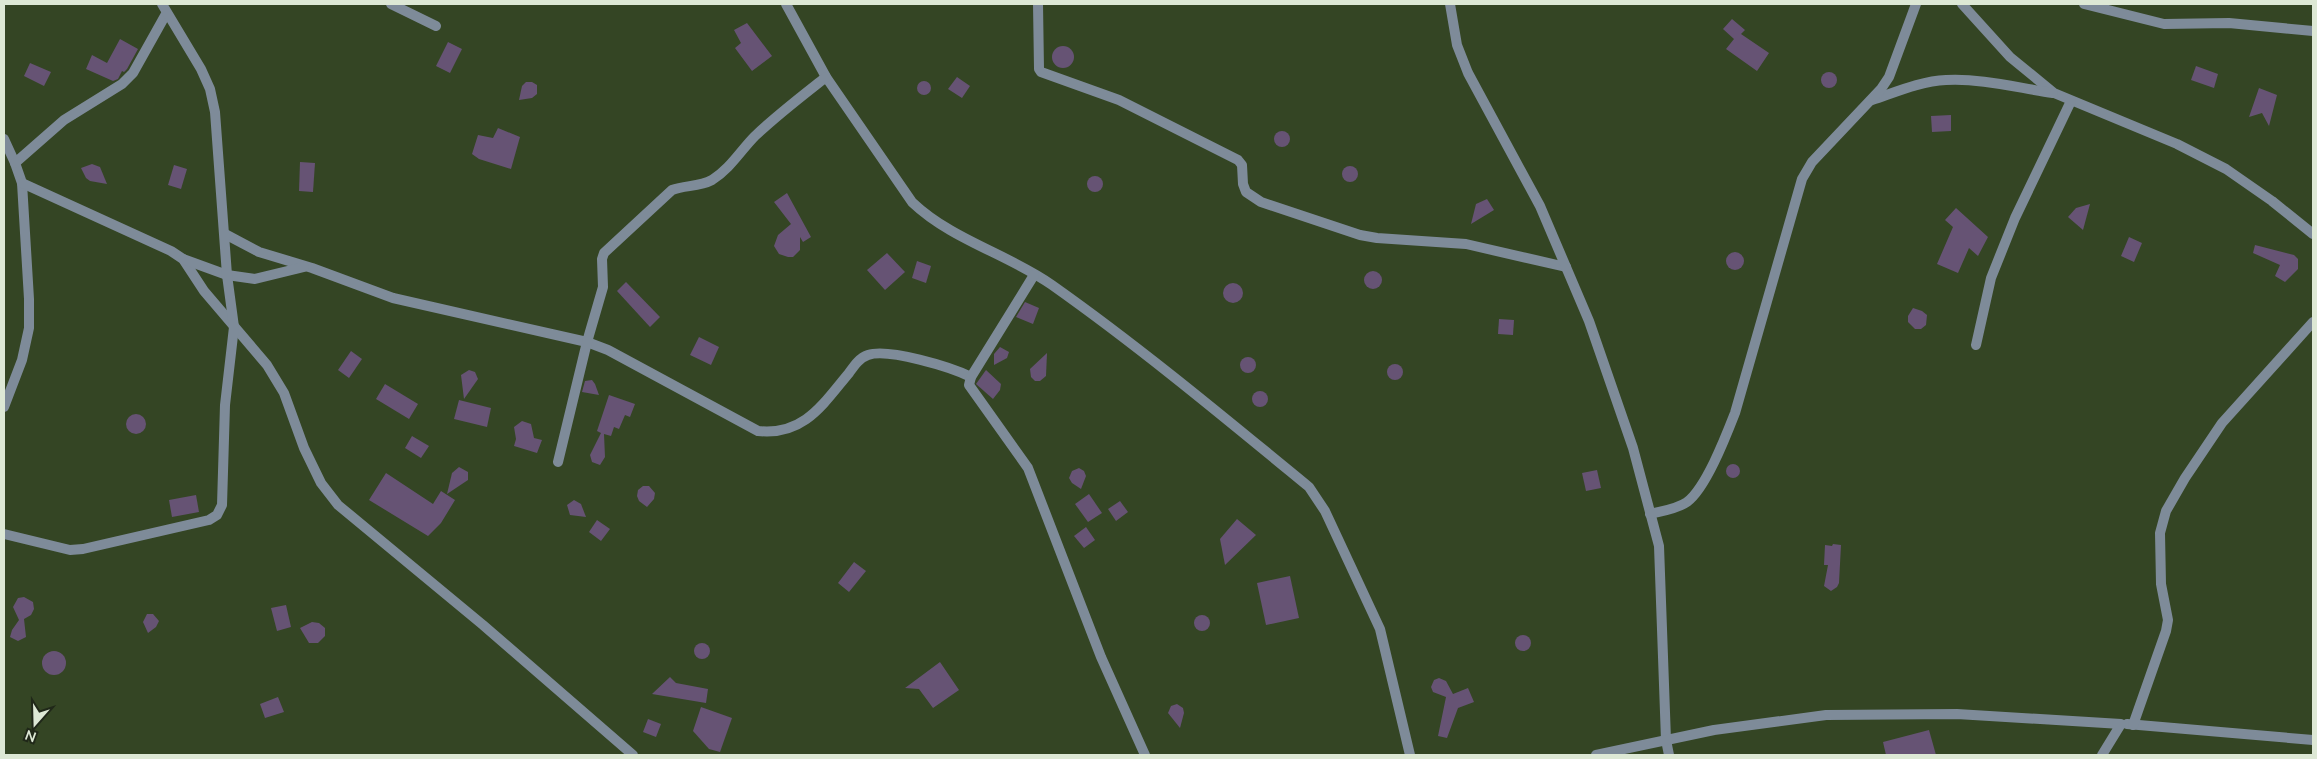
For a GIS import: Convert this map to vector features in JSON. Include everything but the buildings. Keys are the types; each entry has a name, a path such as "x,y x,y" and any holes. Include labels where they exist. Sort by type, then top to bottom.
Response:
{"street":[{"path":"4,534 70,550 83,549 209,520 217,515 222,505 225,405 234,327 227,275 215,112 210,89 201,69 166,14 162,4"},
{"path":"391,4 436,26"},
{"path":"786,4 826,77 912,202 930,219 1051,284 1155,362 1309,487 1324,511 1380,629 1410,755"},
{"path":"1038,4 1039,69 1041,72 1119,100 1238,160 1242,165 1243,184 1246,192 1261,202 1377,238 1466,244 1566,267"},
{"path":"1450,4 1457,44 1468,73 1540,206 1589,322 1633,448 1659,546 1666,740 1669,755"},
{"path":"1650,514 1687,502 1699,490 1726,436 1735,413 1802,179 1812,162 1857,112 1872,100 1889,76 1916,4"},
{"path":"1962,4 2010,57 2054,94"},
{"path":"2084,4 2164,24 2229,23 2313,31"},
{"path":"15,163 64,120 128,79 166,14"},
{"path":"558,462 587,342 603,287 602,259 604,253 672,190 681,186 698,186 713,180 730,165 756,136 826,77"},
{"path":"1872,100 1925,83 1945,80 1973,81 2054,94 2177,144 2226,169 2272,201 2313,234"},
{"path":"1976,345 1991,278 2015,218 2071,101"},
{"path":"4,140 22,183 29,328 22,360 4,407"},
{"path":"22,183 171,251 183,259 227,275 255,280 304,267"},
{"path":"224,234 251,249 312,268 393,298 417,305 587,342 608,350 758,431 768,432 804,422 817,411 859,361 868,355 883,354 939,364 971,377"},
{"path":"183,259 204,291 267,365 284,393 308,457 321,483 338,505 483,625 633,755"},
{"path":"1034,275 971,377 969,385 1028,468 1101,657 1144,755"},
{"path":"2133,724 2166,631 2168,620 2161,584 2160,533 2166,512 2185,478 2222,423 2313,322"},
{"path":"1596,755 1714,730 1826,715 1957,714 2133,724 2313,740"},
{"path":"2102,755 2121,724"}]}
